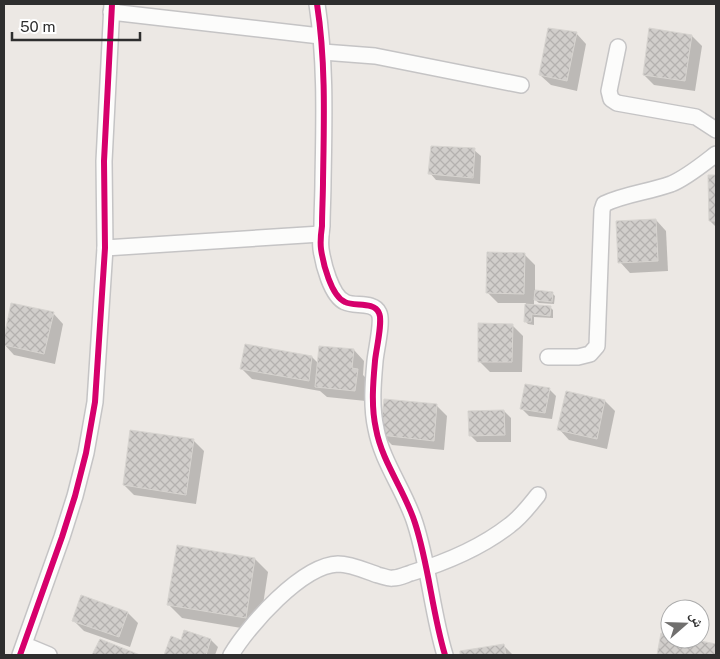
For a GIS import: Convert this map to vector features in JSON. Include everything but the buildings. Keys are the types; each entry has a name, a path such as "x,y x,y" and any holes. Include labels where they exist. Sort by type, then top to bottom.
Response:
{"street":[{"path":"317,4 323,52 321,249 331,287 335,294 348,304 371,306 379,311 380,320 373,393 376,430 414,520 427,568 445,655"},
{"path":"49,655 22,650 75,496 86,453 95,402 105,248 104,161 112,8 320,36"},
{"path":"618,46 609,91 611,99 617,103 696,117 716,130"},
{"path":"323,52 374,56 521,86"},
{"path":"548,357 578,357 590,354 597,346 602,210 604,204 673,183 716,154"},
{"path":"105,248 321,234"},
{"path":"232,655 238,644 270,606 316,570 338,564 392,579 427,568 469,550 509,526 523,514 538,495"}],"cycle path":[{"path":"20,655 75,496 86,453 95,402 105,248 104,161 112,4"},
{"path":"317,4 324,92 322,255 328,278 340,299 349,303 373,307 379,313 380,329 375,361 373,395 376,429 383,453 406,499 420,539 445,655"}]}
